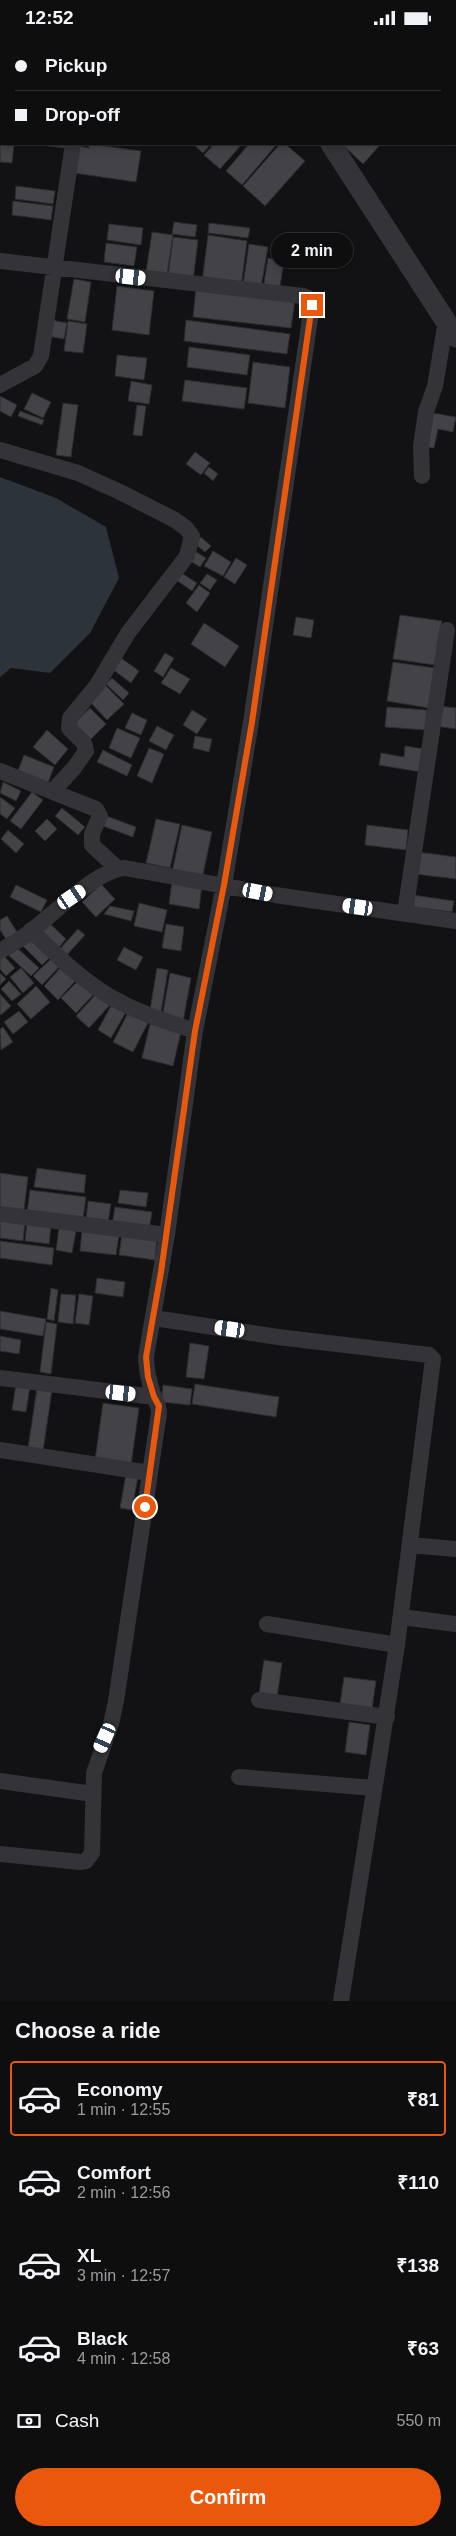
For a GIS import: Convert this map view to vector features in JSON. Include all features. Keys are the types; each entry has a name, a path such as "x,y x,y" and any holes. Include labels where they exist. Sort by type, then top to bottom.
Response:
{"street":[{"path":"0,385 35,366 41,356 74,145"},
{"path":"332,145 451,329 436,386 426,412 421,446 422,476"},
{"path":"0,261 303,296 308,298 312,305 252,722 224,885 195,1031 167,1235 146,1366 154,1397 159,1406 159,1413 120,1677 111,1724 94,1773 92,1853 86,1861 0,1854"},
{"path":"0,450 78,473 120,492 175,520 186,528 192,537 187,555 128,633 97,685 70,718 69,728 84,743 86,751 74,768 53,791"},
{"path":"405,913 447,630"},
{"path":"0,771 88,805 98,812 99,820 92,834 92,845 118,869"},
{"path":"0,951 22,938 58,906 118,869 135,869 275,895 456,921"},
{"path":"31,930 66,963 107,995 146,1014 195,1031"},
{"path":"0,1214 167,1235"},
{"path":"154,1317 278,1337 431,1356 434,1368 401,1617 387,1717 341,2001"},
{"path":"0,1378 154,1397"},
{"path":"0,1450 150,1473"},
{"path":"410,1545 456,1549"},
{"path":"401,1617 456,1624"},
{"path":"267,1624 397,1645"},
{"path":"259,1700 387,1717"},
{"path":"239,1777 374,1788"},
{"path":"0,1781 92,1794"}],"shaded area":[{"path":"0,477 56,498 106,527 119,578 90,633 50,673 11,668 0,677"}],"building":[{"path":"0,145 14,145 12,163 0,162"},
{"path":"40,145 67,145 66,148"},
{"path":"89,145 96,145 141,151 136,182 74,173 78,146 89,148"},
{"path":"194,145 210,145 203,153"},
{"path":"213,145 241,145 220,169 204,155"},
{"path":"248,145 276,145 242,185 226,171"},
{"path":"279,145 286,145 305,161 265,206 243,186"},
{"path":"343,145 380,145 363,164"},
{"path":"16,186 55,191 53,204 15,199"},
{"path":"13,201 53,206 51,220 12,215"},
{"path":"174,222 197,225 195,237 172,234"},
{"path":"209,223 250,228 248,238 208,233"},
{"path":"109,224 143,228 141,245 107,240"},
{"path":"152,232 173,235 167,275 146,272"},
{"path":"208,235 247,241 241,287 202,282"},
{"path":"173,237 198,240 193,281 168,277"},
{"path":"106,243 137,247 134,266 104,262"},
{"path":"249,244 268,247 261,287 243,285"},
{"path":"268,258 284,261 279,292 263,290"},
{"path":"74,279 91,282 85,322 67,319"},
{"path":"117,286 154,291 149,335 112,330"},
{"path":"196,288 295,300 291,328 193,317"},
{"path":"51,320 67,323 64,339 48,336"},
{"path":"186,320 290,334 287,354 184,341"},
{"path":"68,321 87,324 83,353 64,351"},
{"path":"189,347 250,355 247,375 187,367"},
{"path":"117,355 147,358 144,380 115,376"},
{"path":"253,362 290,367 285,408 248,403"},
{"path":"185,380 247,388 244,409 182,401"},
{"path":"131,381 152,385 149,404 128,401"},
{"path":"32,393 51,402 43,418 24,409"},
{"path":"0,396 17,405 11,417 0,411"},
{"path":"63,403 78,405 71,457 56,455"},
{"path":"137,405 146,406 142,436 133,435"},
{"path":"20,411 44,420 42,425 18,416"},
{"path":"427,412 456,417 453,432 438,429 434,448 421,446"},
{"path":"195,452 210,463 201,475 186,464"},
{"path":"209,467 218,474 213,481 204,473"},
{"path":"201,537 211,546 205,552 195,544"},
{"path":"193,550 206,558 200,567 187,559"},
{"path":"213,551 231,562 223,576 204,566"},
{"path":"236,558 247,565 235,584 224,577"},
{"path":"177,570 197,583 192,591 172,577"},
{"path":"207,574 217,580 210,590 200,583"},
{"path":"199,585 210,593 197,612 186,603"},
{"path":"400,615 442,621 435,665 393,659"},
{"path":"296,617 314,620 311,638 293,635"},
{"path":"204,623 239,646 225,667 191,644"},
{"path":"165,653 174,658 163,677 154,671"},
{"path":"121,658 139,671 131,683 112,669"},
{"path":"393,662 435,668 429,708 387,701"},
{"path":"171,668 190,679 180,694 161,683"},
{"path":"112,678 129,693 123,700 106,684"},
{"path":"105,685 124,704 107,720 89,701"},
{"path":"439,706 456,708 456,729 436,726"},
{"path":"387,707 427,710 425,730 385,727"},
{"path":"90,708 106,724 89,741 73,725"},
{"path":"192,710 207,719 197,734 183,725"},
{"path":"132,713 147,720 141,735 125,728"},
{"path":"157,726 174,735 166,750 149,741"},
{"path":"117,728 140,738 131,758 109,748"},
{"path":"47,730 68,749 55,765 33,747"},
{"path":"195,736 212,739 209,752 193,748"},
{"path":"405,746 424,749 421,772 379,765 381,753 404,757"},
{"path":"149,748 164,754 152,783 137,776"},
{"path":"103,750 132,765 127,776 97,762"},
{"path":"24,755 54,767 46,788 16,776"},
{"path":"3,782 21,791 16,801 0,793"},
{"path":"32,792 43,800 21,829 10,821"},
{"path":"0,797 15,808 7,819 0,814"},
{"path":"62,808 85,827 78,835 55,816"},
{"path":"104,815 136,827 133,837 100,825"},
{"path":"47,819 57,829 45,841 35,831"},
{"path":"156,819 180,824 170,868 146,863"},
{"path":"182,825 212,832 202,879 172,872"},
{"path":"367,825 408,830 406,850 365,845"},
{"path":"8,830 24,844 16,853 1,839"},
{"path":"418,852 456,857 456,879 415,874"},
{"path":"172,881 202,885 199,909 169,904"},
{"path":"101,884 115,899 96,917 82,902"},
{"path":"16,885 47,900 41,912 10,897"},
{"path":"413,895 454,901 452,912 412,907"},
{"path":"139,903 167,910 162,932 134,926"},
{"path":"110,906 134,911 131,921 104,914"},
{"path":"7,916 17,932 6,939 0,930 0,920"},
{"path":"45,919 66,939 56,951 34,931"},
{"path":"166,924 184,927 181,951 162,948"},
{"path":"78,929 85,935 65,957 58,951"},
{"path":"31,933 52,955 42,965 20,943"},
{"path":"13,944 39,968 31,976 5,952"},
{"path":"124,947 143,957 136,970 117,960"},
{"path":"4,956 15,968 6,976 0,969 0,959"},
{"path":"53,957 61,965 42,985 33,976"},
{"path":"62,966 76,980 58,1000 44,986"},
{"path":"21,968 34,983 23,993 10,977"},
{"path":"157,968 168,970 161,1012 150,1010"},
{"path":"0,973 6,979 0,985"},
{"path":"170,973 191,978 183,1022 162,1018"},
{"path":"81,978 96,992 76,1013 61,998"},
{"path":"9,981 21,994 12,1001 1,989"},
{"path":"36,986 50,1002 31,1019 17,1004"},
{"path":"97,993 110,1005 89,1028 76,1016"},
{"path":"0,994 11,1006 1,1015 0,1014"},
{"path":"113,1002 127,1010 111,1038 98,1030"},
{"path":"19,1011 28,1022 13,1034 4,1022"},
{"path":"129,1011 149,1021 133,1052 113,1042"},
{"path":"150,1024 181,1032 173,1066 142,1058"},
{"path":"3,1027 13,1042 1,1050 0,1029"},
{"path":"37,1168 86,1175 84,1193 34,1187"},
{"path":"0,1173 28,1177 24,1210 0,1208"},
{"path":"30,1190 86,1197 83,1219 27,1212"},
{"path":"120,1190 148,1193 146,1207 118,1203"},
{"path":"88,1201 111,1204 108,1222 86,1219"},
{"path":"115,1207 152,1212 149,1230 112,1225"},
{"path":"0,1219 25,1222 23,1241 0,1238"},
{"path":"27,1222 51,1226 49,1244 25,1241"},
{"path":"59,1228 76,1231 72,1253 56,1250"},
{"path":"82,1231 119,1235 116,1255 80,1251"},
{"path":"122,1234 157,1239 155,1260 119,1255"},
{"path":"0,1241 54,1248 52,1265 0,1258"},
{"path":"97,1278 125,1282 123,1297 95,1293"},
{"path":"51,1288 58,1290 54,1321 47,1319"},
{"path":"61,1294 76,1295 73,1324 58,1322"},
{"path":"79,1294 93,1296 89,1325 75,1323"},
{"path":"0,1311 46,1319 43,1336 0,1329"},
{"path":"46,1322 57,1324 51,1374 40,1372"},
{"path":"0,1336 21,1340 19,1354 0,1351"},
{"path":"190,1343 209,1346 204,1379 186,1377"},
{"path":"16,1384 30,1386 26,1412 12,1410"},
{"path":"195,1384 279,1397 276,1417 192,1404"},
{"path":"163,1385 192,1389 190,1405 161,1402"},
{"path":"37,1388 52,1390 43,1451 28,1448"},
{"path":"103,1403 139,1408 131,1465 95,1460"},
{"path":"126,1474 138,1476 132,1510 120,1508"},
{"path":"264,1660 282,1663 277,1697 259,1694"},
{"path":"344,1677 376,1681 372,1709 340,1704"},
{"path":"349,1722 370,1725 366,1755 345,1752"}],"route":[{"path":"145,1507 159,1413 159,1406 148,1377 146,1357 161,1272 195,1031 224,885 252,722 312,305"}]}
